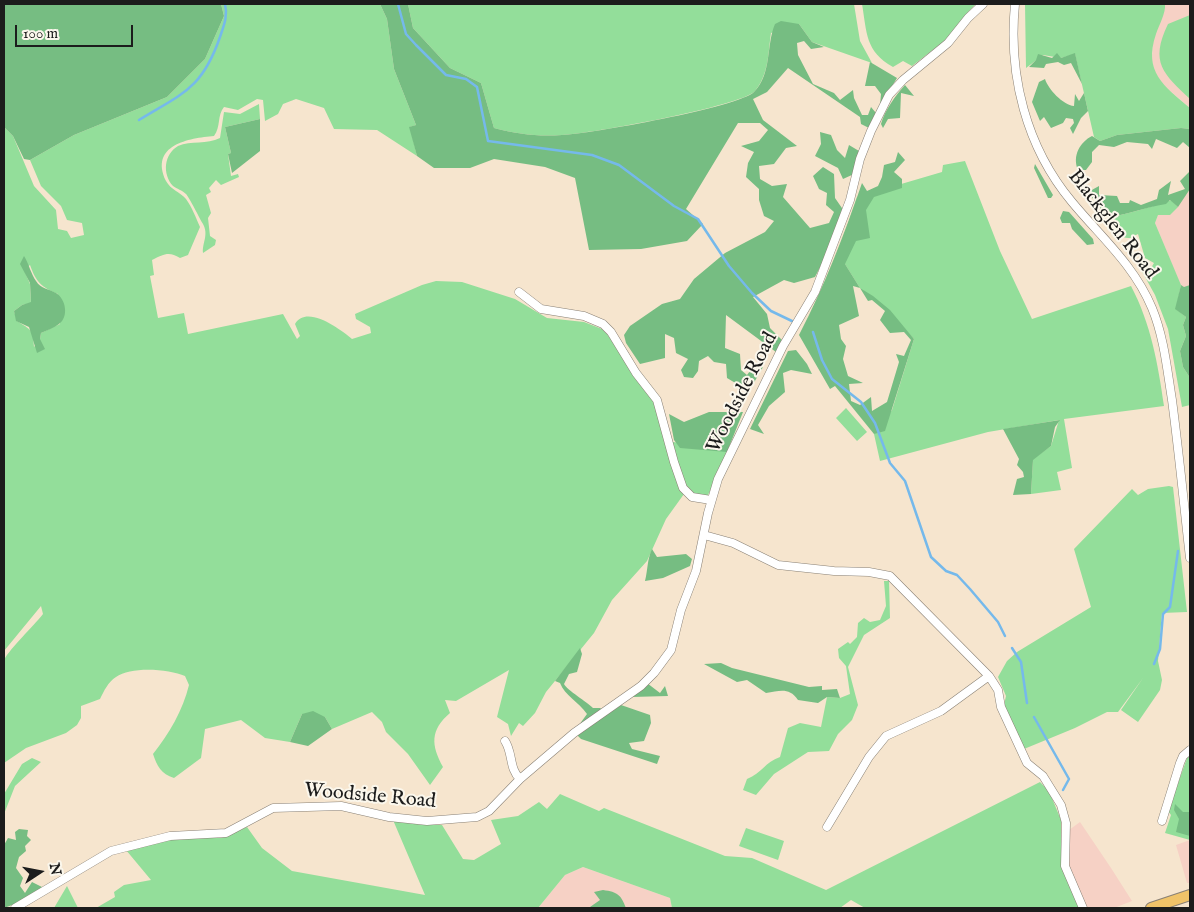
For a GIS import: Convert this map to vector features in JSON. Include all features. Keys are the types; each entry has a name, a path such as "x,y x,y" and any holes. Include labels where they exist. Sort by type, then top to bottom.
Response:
{"main road":[{"path":"1151,908 1190,895"}],"street":[{"name":"Woodside Road","path":"16,908 111,851 170,836 226,832 273,808 341,806 389,817 427,821 472,818 490,811 520,779 574,734 629,695 654,673 671,650 681,610 696,571 711,500 718,479 752,406 783,346 815,292 850,200 865,143 889,95 904,78 948,43 968,18 983,4"},
{"name":"Blackglen Road","path":"1015,4 1015,65 1020,98 1033,137 1062,188 1112,245 1136,278 1158,323 1168,371 1190,558"},
{"path":"519,292 541,310 584,316 603,324 611,332 657,400 674,462 684,488 692,497 711,500"},
{"path":"704,534 733,543 778,565 834,571 869,572 890,576 989,676 998,690 1001,707 1027,763 1043,776 1061,805 1066,824 1065,866 1083,908"},
{"path":"827,827 869,757 886,736 942,711 989,676"},
{"path":"505,741 510,748 514,774 520,779"},
{"path":"1162,821 1180,763 1183,756 1190,750"}],"shaded area":[{"path":"1165,4 1190,4 1190,108 1162,84 1155,73 1152,59 1153,41"},
{"path":"1190,186 1190,294 1184,294 1155,223 1158,215"},
{"path":"1080,822 1132,901 1114,908 1086,908 1068,863 1069,830"},
{"path":"1190,840 1190,883 1187,883 1176,845"},
{"path":"583,867 670,898 672,908 538,908 565,875"}],"green space":[{"path":"4,4 221,4 224,16 205,59 167,97 74,135 30,160 24,159 13,136 4,127"},
{"path":"221,4 380,4 387,19 394,69 416,125 410,127 417,156 377,130 334,129 324,108 296,99 283,104 278,114 265,121 263,100 257,99 238,110 224,107 214,136 194,139 174,146 167,151 163,159 162,169 166,181 170,187 186,199 200,227 188,255 180,258 166,254 152,260 154,275 150,276 158,318 184,313 188,334 283,314 297,339 300,336 295,324 300,319 307,317 324,321 352,339 371,333 370,327 356,319 355,314 422,285 436,281 462,282 515,299 547,318 584,322 602,329 607,334 653,399 684,494 666,519 647,561 612,600 594,633 546,692 535,713 523,726 519,723 511,736 508,724 497,717 509,670 456,701 445,700 450,713 443,719 434,738 436,752 443,767 430,785 408,754 386,732 382,722 372,712 332,729 325,717 302,714 290,742 265,738 241,720 205,729 201,758 174,778 160,769 153,754 175,721 189,685 185,676 160,670 131,671 116,677 108,684 100,699 81,706 81,718 77,725 66,733 26,748 4,763 4,660 43,614 41,606 4,651 4,127 13,136 34,186 56,210 58,229 67,231 71,238 84,235 82,223 67,220 61,206 41,186 30,160 74,135 167,97 205,59 224,16","holes":["30,265 40,283 58,294 60,324 41,333 40,339 34,347 32,333 17,321 14,311 22,305 31,303 30,284 24,270"]},
{"path":"380,4 408,4 413,28 450,68 481,83 494,128 545,136 602,130 663,119 743,98 754,92 764,77 772,32 775,24 781,21 799,24 812,42 824,47 811,49 804,41 797,43 798,55 813,84 834,93 840,100 853,90 854,98 862,115 868,115 871,107 876,113 869,128 861,124 860,117 788,68 767,92 753,99 763,120 797,146 786,148 774,164 759,166 760,179 772,186 787,184 783,197 810,228 829,223 834,212 826,205 827,193 819,189 813,176 823,167 834,174 835,198 844,211 839,230 815,277 794,283 784,280 753,297 767,314 770,328 783,341 776,352 726,315 725,348 740,354 741,370 747,375 753,367 763,367 752,386 742,387 727,378 726,364 714,362 708,356 699,361 698,371 693,378 684,377 681,370 688,359 676,353 674,338 665,334 665,358 640,364 626,343 624,335 630,326 662,304 680,299 694,279 725,253 765,232 774,221 764,216 759,200 759,189 746,177 748,163 754,152 741,146 759,141 768,130 760,123 738,123 686,209 703,224 687,241 641,249 589,250 575,178 545,167 494,159 470,168 434,168 417,156 409,127 416,125 394,69 387,19"},
{"path":"408,4 854,4 860,41 872,63 812,42 799,24 771,33 763,78 755,91 744,97 695,111 602,130 545,136 511,132 494,128 481,83 450,68 413,28"},
{"path":"862,4 976,4 943,45 938,46 912,66 903,61 893,67 884,61 872,48"},
{"path":"1025,4 1165,4 1153,47 1152,58 1154,68 1164,85 1190,108 1190,129 1181,128 1117,135 1100,141 1094,137 1075,54 1061,58 1043,55 1026,68"},
{"path":"1190,15 1190,99 1173,82 1162,67 1160,49 1162,37 1168,24"},
{"path":"1057,53 1061,58 1075,53 1082,84 1071,63 1064,65 1058,62 1046,64 1044,68 1029,67 1036,60 1038,54 1052,58"},
{"path":"870,62 897,78 880,106 881,94 875,86 865,86"},
{"path":"1045,79 1056,96 1070,105 1074,106 1075,94 1079,101 1084,93 1088,111 1081,118 1073,134 1070,128 1074,123 1073,119 1066,118 1063,123 1051,128 1044,117 1040,121 1032,102 1039,82"},
{"path":"905,85 914,96 901,93 900,118 888,119 883,128 881,124 885,114 894,98"},
{"path":"259,104 260,119 225,127 231,153 228,154 231,176 238,174 239,177 221,185 216,180 209,188 211,192 206,195 211,213 208,218 210,236 216,240 215,245 203,253 205,228 186,194 173,186 169,181 166,170 167,159 173,150 183,144 220,138 224,112 240,114"},
{"path":"260,119 260,151 232,173 228,154 231,153 225,127"},
{"path":"1181,128 1190,129 1190,148 1183,142 1177,148 1156,139 1152,149 1148,144 1127,142 1114,147 1099,145 1092,152 1092,162 1086,170 1078,170 1076,165 1078,150 1092,136 1100,141 1117,135"},
{"path":"820,132 831,135 837,150 845,158 849,145 859,151 854,174 843,179 838,168 815,156 821,144"},
{"path":"898,152 905,160 894,172 902,179 902,188 874,197 866,210 870,238 856,241 845,264 860,288 890,310 914,339 885,431 874,434 835,386 830,389 799,335 834,260 862,183 867,191 878,186 884,165 895,162","holes":["853,286 860,288 868,301 872,300 885,311 880,320 890,333 904,332 911,340 904,356 896,354 899,362 887,402 872,411 871,397 860,405 851,401 849,384 863,383 848,376 843,359 846,346 841,339 839,325 859,316"]},
{"path":"965,161 1000,251 1032,319 1131,286 1149,330 1164,406 1064,419 1072,468 1057,472 1061,490 1031,494 1033,459 1051,446 1059,420 988,432 880,461 874,434 892,410 914,339 885,308 860,288 838,253 857,197 942,172 943,165"},
{"path":"1035,164 1053,195 1051,198 1048,198 1034,168"},
{"path":"1190,171 1190,189 1178,207 1170,200 1166,204 1105,217 1099,212 1101,205 1091,197 1090,191 1099,186 1099,195 1117,196 1120,203 1129,203 1130,200 1141,205 1157,199 1159,190 1171,181 1168,195 1185,189 1180,181"},
{"path":"1171,200 1178,207 1170,215 1158,215 1155,223 1181,285 1176,309 1186,317 1183,325 1186,336 1180,351 1183,367 1190,378 1190,405 1182,407 1168,329 1155,295 1138,263 1151,268 1154,263 1145,258 1138,234 1130,238 1122,236 1114,228 1115,220 1112,217"},
{"path":"1063,211 1069,212 1093,239 1094,244 1087,245 1072,229 1070,223 1062,223 1060,218"},
{"path":"24,256 38,284 56,293 62,299 65,308 62,321 55,327 41,333 40,339 45,349 37,353 29,327 16,321 14,311 22,305 31,302 30,283 20,264"},
{"path":"1181,285 1184,287 1190,285 1190,378 1183,367 1180,351 1186,336 1183,325 1186,317 1175,309"},
{"path":"796,350 812,374 791,370 783,373 785,392 769,406 758,425 764,434 750,429 788,351"},
{"path":"846,408 867,432 857,441 836,418"},
{"path":"709,412 743,412 727,452 680,448 674,440 669,414 684,422"},
{"path":"1060,420 1055,427 1051,446 1033,460 1031,494 1013,495 1017,479 1024,477 1023,472 1017,465 1019,459 1003,429"},
{"path":"673,442 731,449 708,495 696,496 688,492 672,449"},
{"path":"1173,487 1187,612 1162,613 1158,661 1162,680 1160,690 1138,722 1121,710 1143,678 1118,712 1107,712 1075,728 1024,749 1004,705 1006,696 998,677 1007,661 1017,652 1091,607 1074,549 1132,489 1138,495 1148,489"},
{"path":"652,549 657,557 686,554 692,559 690,566 663,578 645,581"},
{"path":"884,581 889,581 890,618 864,635 848,667 858,705 852,720 838,734 829,751 808,752 774,774 756,795 743,790 747,779 780,757 788,728 800,723 821,727 827,697 840,698 850,694 846,666 839,658 838,649 848,642 850,644 857,637 858,623 864,618 870,622 880,620 886,606"},
{"path":"580,648 582,654 577,672 569,674 564,684 593,708 601,708 598,713 579,725 587,714 565,692 560,683 555,681"},
{"path":"721,663 732,668 809,687 822,686 822,690 837,689 840,698 827,697 818,703 798,700 788,692 766,693 747,680 737,682 704,664"},
{"path":"647,683 660,693 665,686 668,696 631,697"},
{"path":"621,705 650,715 651,723 644,741 629,743 632,749 660,756 657,764 581,739 577,735"},
{"path":"313,711 325,717 332,729 308,746 290,742 302,714"},
{"path":"1190,755 1190,840 1165,833 1171,815 1168,811 1187,758"},
{"path":"32,758 41,762 15,786 4,814 4,794 22,764"},
{"path":"1040,782 1049,791 1061,820 1061,865 1079,908 865,908 851,900 840,908 672,908 670,898 583,867 565,875 538,908 96,908 115,897 114,892 124,885 151,880 126,850 178,838 221,838 247,827 262,848 292,871 425,895 393,820 415,824 442,825 463,859 474,860 501,844 491,820 518,816 539,802 547,809 560,794 599,811 604,808 725,856 752,858 826,890"},
{"path":"1175,804 1183,812 1190,812 1190,836 1176,832 1179,819 1174,810"},
{"path":"746,828 784,841 778,860 739,846"},
{"path":"19,829 28,830 27,836 31,840 25,846 26,851 19,857 16,868 23,878 20,886 25,893 32,882 44,888 23,901 4,908 4,845 8,838 16,840 15,832"},
{"path":"67,886 78,908 54,908"},
{"path":"603,890 618,895 626,908 591,908 600,900 594,892"}],"waterway":[{"path":"139,120 179,96 198,79 206,68 220,37 226,17 225,4"},
{"path":"398,4 406,34 416,45 446,75 466,79 477,87 488,141 592,155 619,165 674,206 698,219 729,266 752,293 771,311 794,322"},
{"path":"813,332 822,360 832,379 861,402 875,423 890,463 905,481 931,557 946,571 957,575 998,622 1005,636"},
{"path":"1154,664 1160,649 1163,614 1170,607 1178,551"},
{"path":"1012,648 1021,662 1027,703"},
{"path":"1034,717 1069,779 1063,790"}]}
